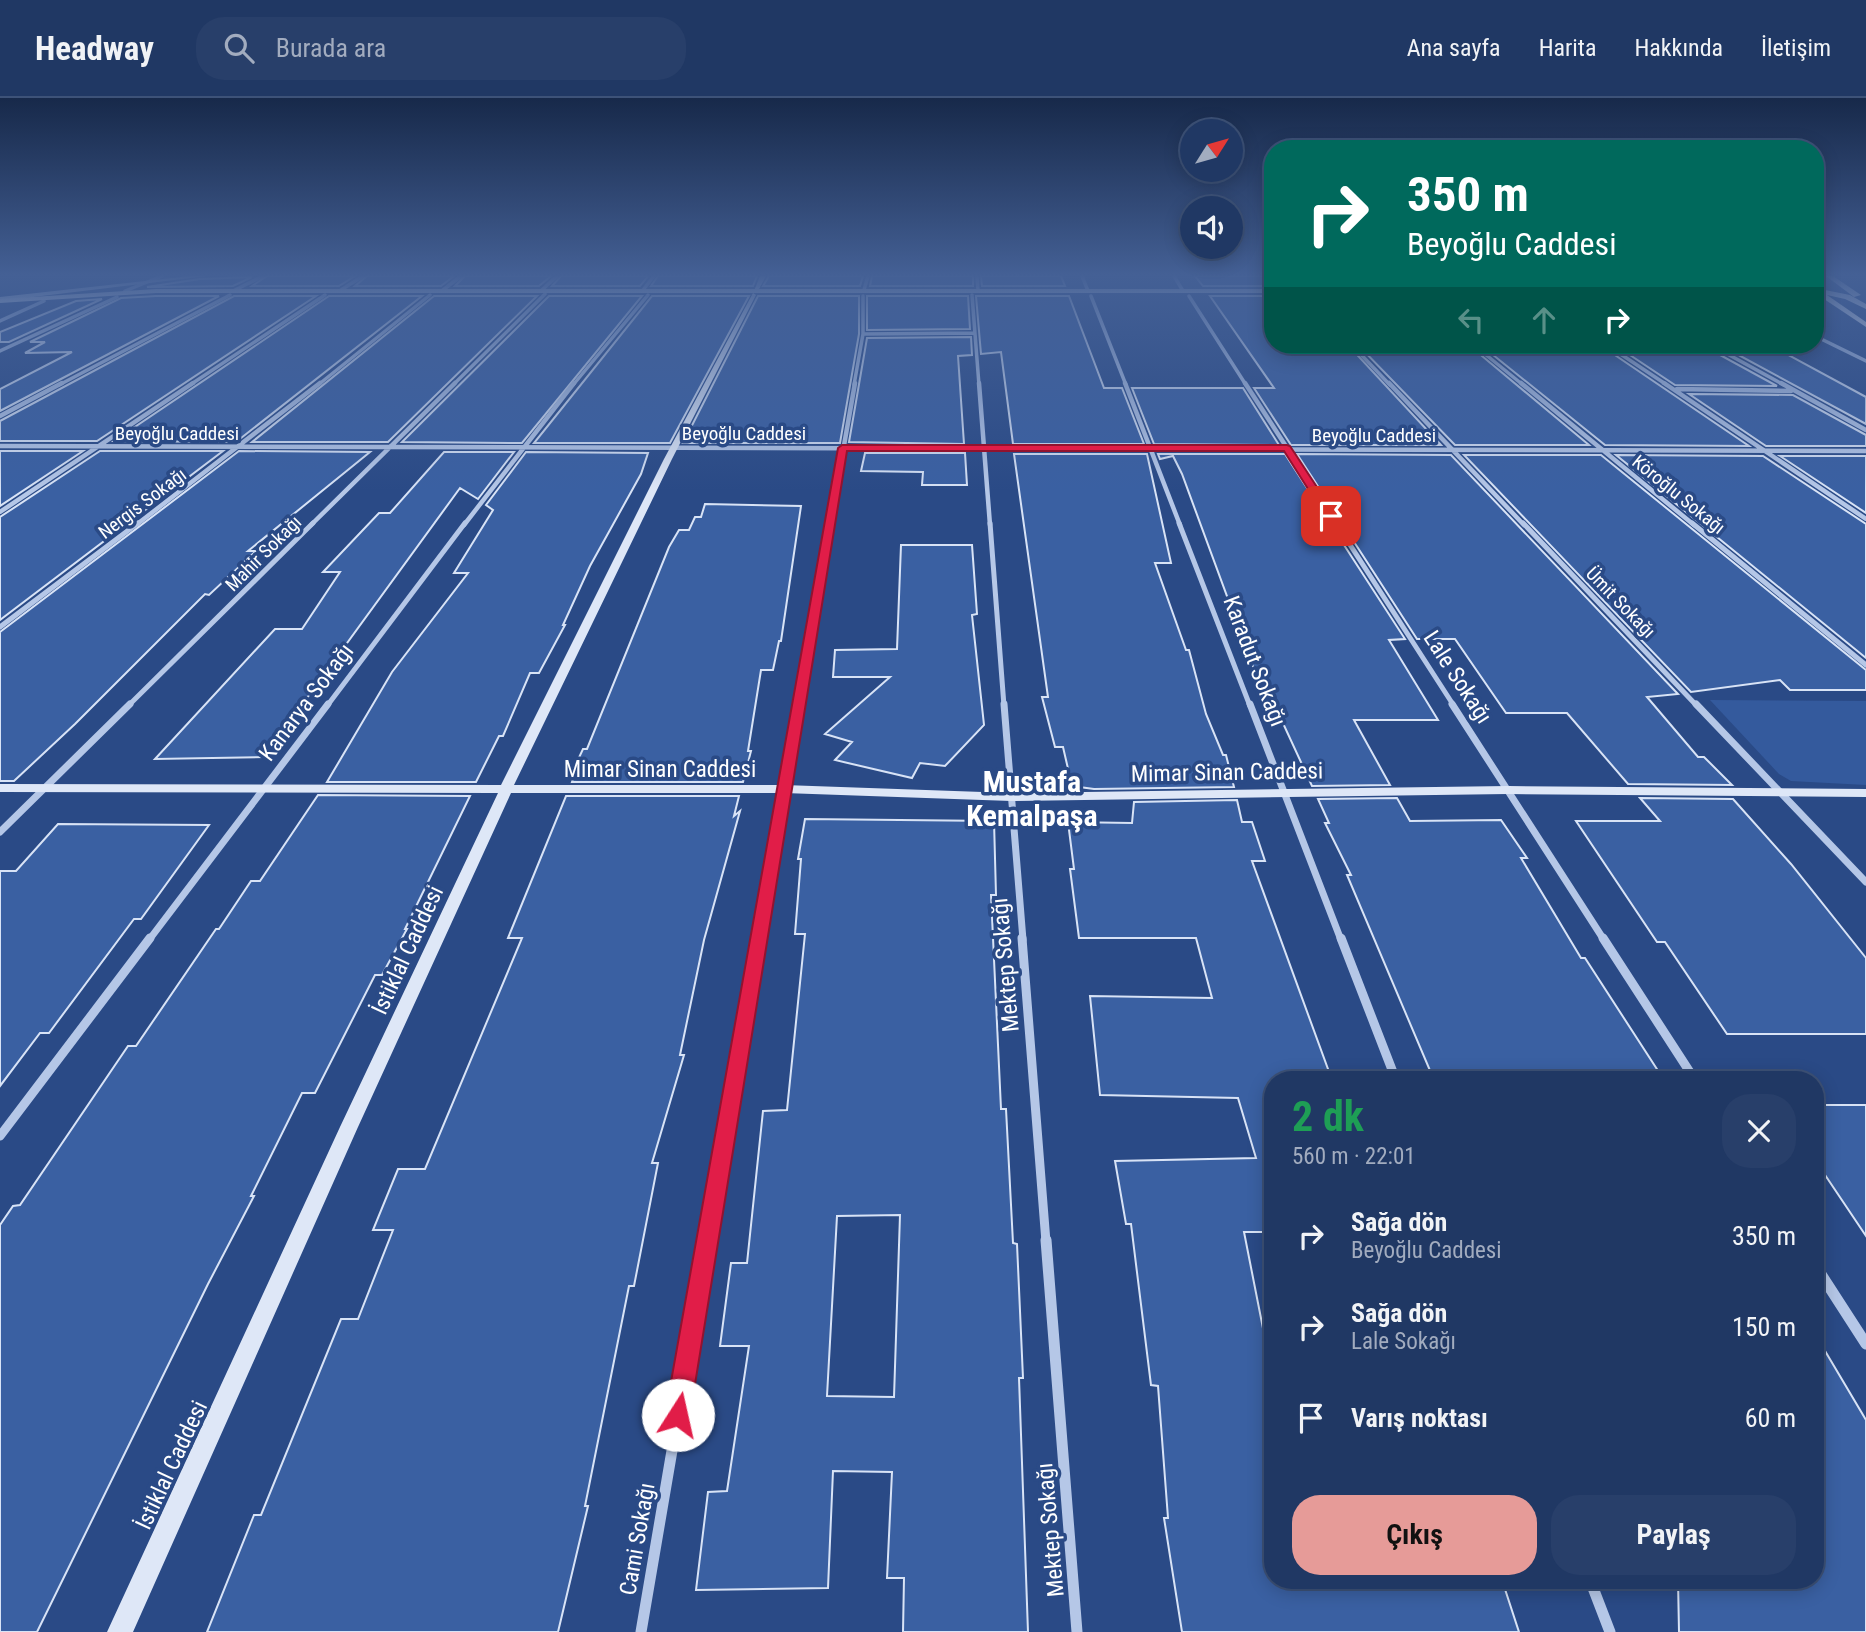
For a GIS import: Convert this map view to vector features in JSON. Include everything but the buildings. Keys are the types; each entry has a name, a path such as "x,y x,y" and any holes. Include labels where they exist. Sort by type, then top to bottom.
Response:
{"street":[{"path":"0,415 128,348"},
{"path":"0,512 246,348"},
{"name":"Nergis Sokağı","path":"0,627 239,447 364,348"},
{"name":"Mahir Sokağı","path":"0,832 489,348"},
{"name":"Kanarya Sokağı","path":"0,1136 261,790 602,348"},
{"name":"İstiklal Caddesi","path":"120,1632 505,790 672,447 726,348"},
{"name":"Cami Sokağı","path":"641,1632 860,348"},
{"name":"Mektep Sokağı","path":"976,348 1077,1632"},
{"name":"Karadut Sokağı","path":"1111,348 1393,1071"},
{"name":"Lale Sokağı","path":"1222,348 1689,1071"},
{"path":"1839,348 1866,361"},
{"name":"Ümit Sokağı","path":"1361,354 1866,882"},
{"name":"Köroğlu Sokağı","path":"1485,354 1866,664"},
{"path":"1621,354 1677,389 1866,519"},
{"path":"1727,354 1866,430"},
{"path":"1677,389 1794,391"},
{"name":"Beyoğlu Caddesi","path":"0,446 1866,451"},
{"name":"Mimar Sinan Caddesi","path":"0,788 784,789 1010,797 1284,791 1866,793"},
{"path":"1824,1279 1866,1344"},
{"path":"1593,1589 1610,1632"}],"shaded area":[{"path":"1710,700 1866,701 1866,785 1791,781 1779,774"}],"district":[{"name":"Mustafa Kemalpaşa","path":"1032,799"}],"route":[{"path":"678,1415 842,448 1287,448 1331,516"}]}
